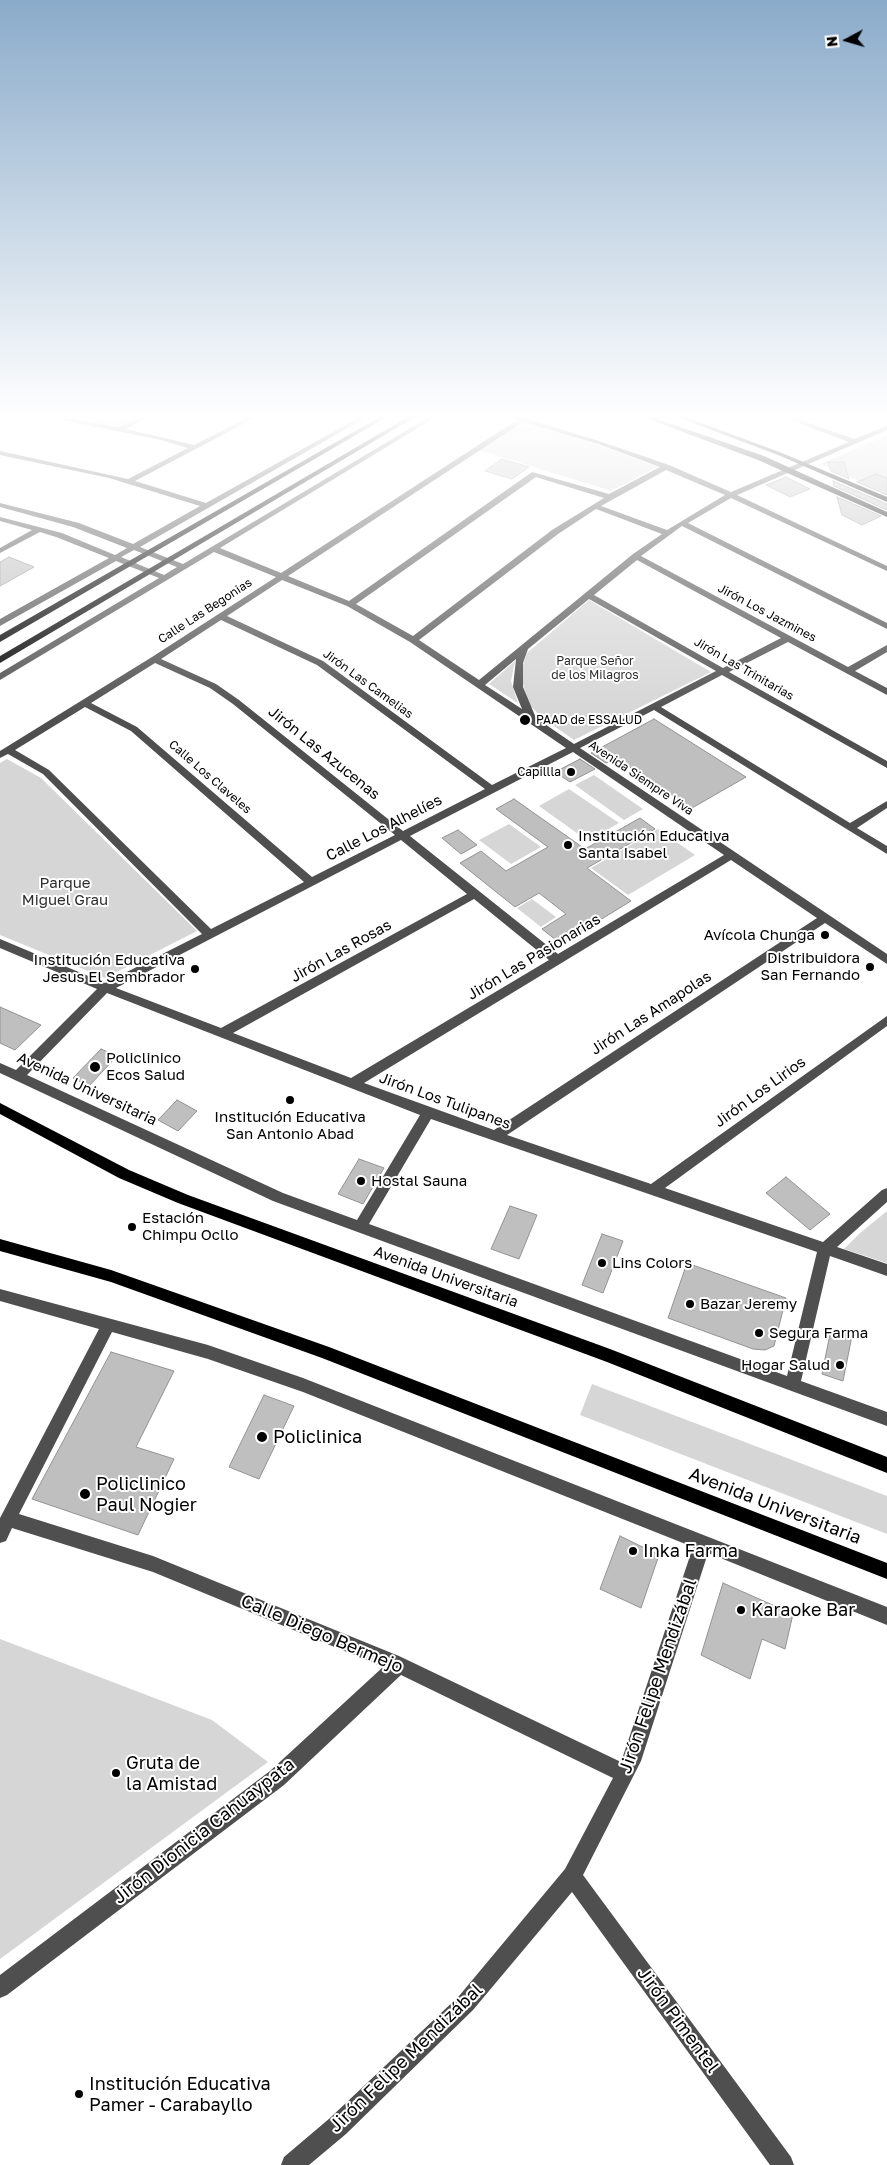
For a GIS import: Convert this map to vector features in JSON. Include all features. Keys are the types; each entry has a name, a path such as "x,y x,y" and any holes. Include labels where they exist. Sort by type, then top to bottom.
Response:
{"main road":[{"path":"0,639 214,515"},
{"path":"0,660 245,515"},
{"name":"Avenida Universitaria","path":"0,1108 124,1174 183,1199 610,1356 887,1465"},
{"name":"Avenida Universitaria","path":"0,1245 111,1276 324,1352 887,1571"}],"street":[{"path":"40,515 135,546 184,566"},
{"path":"0,623 191,515"},
{"path":"0,677 270,515"},
{"name":"Calle Las Begonias","path":"4,753 155,659 376,515"},
{"path":"350,604 477,515"},
{"path":"413,640 555,532 581,515"},
{"path":"619,515 668,533"},
{"path":"479,685 636,556 696,515"},
{"path":"773,515 887,569"},
{"path":"0,519 40,529 116,557 165,578"},
{"path":"682,523 887,626"},
{"path":"0,551 40,529"},
{"name":"Avenida Siempre Viva","path":"214,549 350,604 413,640 825,918 885,955"},
{"name":"Jirón Los Jazmines","path":"636,556 887,692"},
{"name":"Jirón Las Trinitarias","path":"588,595 887,765"},
{"name":"Jirón Las Camelias","path":"220,616 320,663 491,789"},
{"name":"Calle Los Alhelíes","path":"18,1076 105,988 788,638"},
{"path":"524,648 517,675 518,687 525,708 537,724"},
{"path":"848,670 887,648"},
{"name":"Jirón Las Azucenas","path":"155,659 213,686 236,702 558,961"},
{"name":"Calle Los Claveles","path":"85,703 134,729 311,882"},
{"path":"654,706 887,851"},
{"path":"4,753 46,772 209,934"},
{"path":"849,828 887,804"},
{"name":"Jirón Las Pasionarias","path":"352,1084 732,855"},
{"name":"Jirón Las Rosas","path":"222,1034 475,894"},
{"name":"Jirón Las Amapolas","path":"495,1136 825,918"},
{"name":"Jirón Los Tulipanes","path":"0,942 105,988 352,1084 495,1136 887,1270"},
{"name":"Jirón Los Lirios","path":"653,1190 887,1020"},
{"name":"Avenida Universitaria","path":"0,1068 278,1197 887,1419"},
{"path":"360,1226 428,1112"},
{"path":"793,1384 824,1250 887,1194"},
{"path":"0,1295 208,1352 303,1386 438,1437 887,1616"},
{"path":"0,1536 108,1325"},
{"name":"Calle Diego Bermejo","path":"9,1519 153,1564 398,1665 626,1774"},
{"name":"Jirón Felipe Mendizábal","path":"292,2165 338,2126 466,2003 572,1876 632,1761 703,1543"},
{"name":"Jirón Dionicia Cahuaypata","path":"0,1988 277,1778 398,1665"},
{"name":"Jirón Pimentel","path":"572,1876 783,2165"}],"green space":[{"name":"Parque Señor de los Milagros","path":"589,600 711,672 574,740 541,717 528,703 522,680 523,665 527,653"},
{"path":"515,661 511,681 518,703 489,684"},
{"name":"Parque Miguel Grau","path":"7,759 41,778 197,931 105,978 0,935 0,763"},
{"path":"594,775 643,809 624,820 575,785"},
{"path":"569,789 619,823 588,841 539,806"},
{"path":"509,824 541,847 511,864 479,840"},
{"path":"658,829 695,855 628,895 591,868"},
{"path":"532,899 556,917 541,927 517,908"},
{"path":"887,1211 887,1263 844,1249 859,1234"},
{"path":"592,1384 887,1496 887,1534 580,1415"},
{"path":"0,1639 212,1720 268,1762 0,1959"}],"building":[{"path":"842,515 881,516 862,525"},
{"path":"9,557 34,567 0,586 0,562"},
{"path":"654,719 746,777 692,808 616,758 606,763 591,753"},
{"name":"Capillla","path":"580,759 595,769 570,782 555,772"},
{"path":"514,799 585,849 640,818 655,829 587,868 631,901 561,944 542,929 566,914 539,893 515,907 460,863 481,851 506,871 548,847 496,809"},
{"path":"458,830 477,845 461,854 442,838"},
{"path":"0,1007 41,1025 15,1050 0,1043"},
{"name":"Policlinico Ecos Salud","path":"101,1049 117,1056 89,1086 73,1078"},
{"path":"177,1100 197,1111 178,1131 158,1120"},
{"name":"Hostal Sauna","path":"359,1159 384,1168 363,1204 338,1194"},
{"path":"786,1177 830,1214 810,1230 766,1193"},
{"path":"510,1206 537,1215 519,1259 491,1249"},
{"name":"Lins Colors","path":"602,1234 623,1241 603,1293 582,1285"},
{"path":"687,1263 786,1298 774,1346 765,1350 753,1349 668,1318"},
{"path":"831,1329 852,1336 843,1381 822,1374"},
{"name":"Policlinico Paul Nogier","path":"111,1352 174,1371 136,1447 174,1459 138,1535 32,1499"},
{"name":"Policlinica","path":"264,1395 294,1406 259,1479 229,1467"},
{"path":"620,1536 659,1555 641,1608 600,1589"},
{"path":"723,1583 793,1614 785,1649 762,1639 750,1679 701,1655"}],"place":[{"name":"PAAD de ESSALUD","path":"525,720"},
{"name":"Capillla","path":"571,772"},
{"name":"Institución Educativa Santa Isabel","path":"568,845"},
{"name":"Avícola Chunga","path":"825,935"},
{"name":"Distribuidora San Fernando","path":"870,967"},
{"name":"Institución Educativa Jesus El Sembrador","path":"195,969"},
{"name":"Policlinico Ecos Salud","path":"95,1067"},
{"name":"Institución Educativa San Antonio Abad","path":"290,1100"},
{"name":"Hostal Sauna","path":"361,1181"},
{"name":"Estación Chimpu Ocllo","path":"132,1227"},
{"name":"Lins Colors","path":"602,1263"},
{"name":"Bazar Jeremy","path":"690,1304"},
{"name":"Segura Farma","path":"759,1333"},
{"name":"Hogar Salud","path":"840,1365"},
{"name":"Policlinica","path":"262,1437"},
{"name":"Policlinico Paul Nogier","path":"85,1494"},
{"name":"Inka Farma","path":"633,1551"},
{"name":"Karaoke Bar","path":"741,1610"},
{"name":"Gruta de la Amistad","path":"116,1773"},
{"name":"Institución Educativa Pamer - Carabayllo","path":"79,2094"}]}
